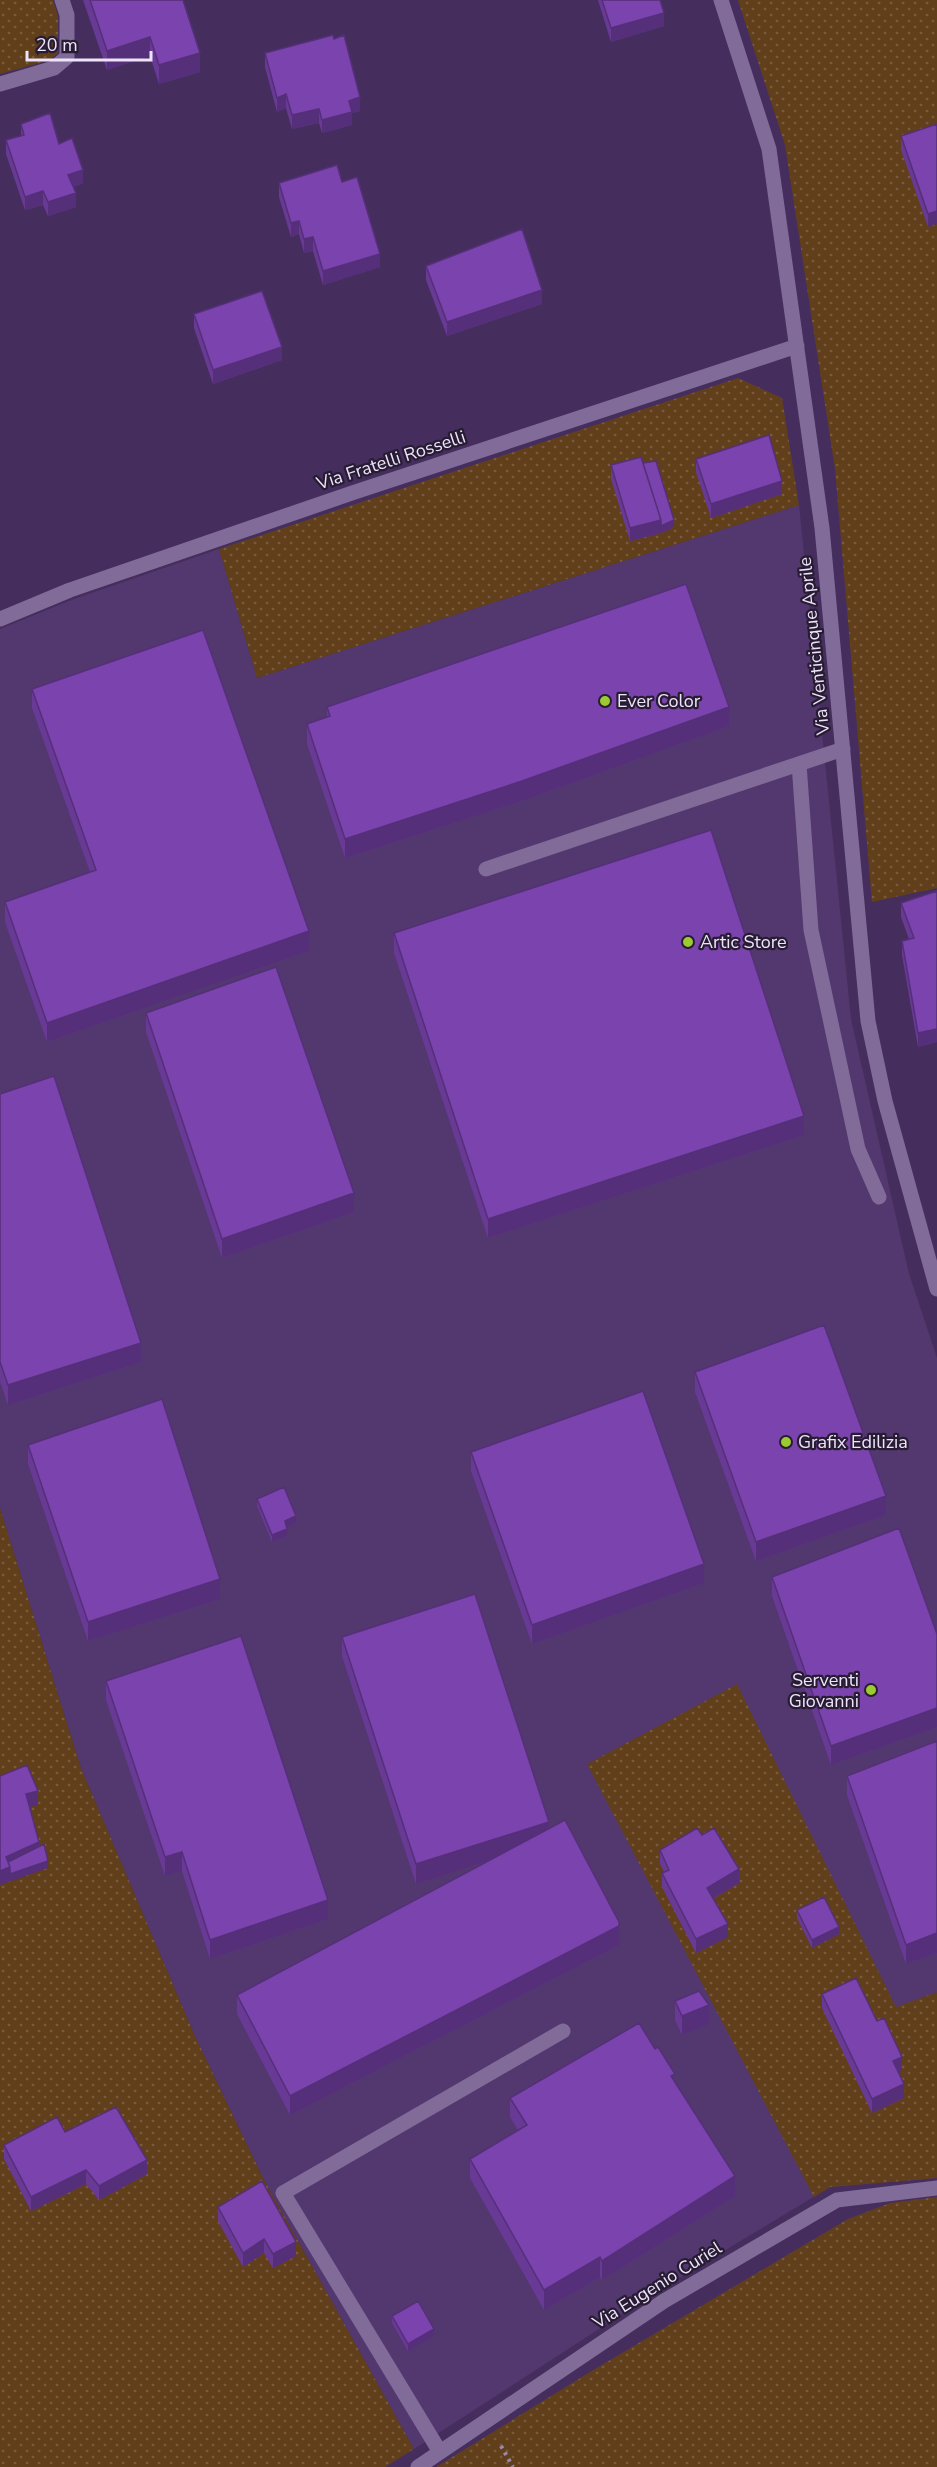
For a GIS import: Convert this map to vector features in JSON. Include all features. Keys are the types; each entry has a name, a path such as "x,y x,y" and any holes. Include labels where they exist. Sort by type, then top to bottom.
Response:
{"street":[{"path":"0,84 54,68 67,57 67,15 62,0"},
{"name":"Via Venticinque Aprile","path":"721,0 769,149 822,528 868,1021 885,1101 937,1289"},
{"name":"Via Fratelli Rosselli","path":"0,619 70,591 352,493 797,346"},
{"path":"486,868 843,749"},
{"path":"799,764 811,930 858,1149 879,1197"},
{"path":"440,2452 283,2193 563,2031"},
{"name":"Via Eugenio Curiel","path":"418,2467 664,2301 837,2200 937,2188"}],"shaded area":[{"path":"0,0 53,0 58,16 58,53 50,60 0,74"},
{"path":"738,0 937,0 937,888 872,902 835,469 785,145"},
{"path":"738,378 782,398 799,505 257,678 219,549"},
{"path":"799,505 851,1019 909,1274 937,1358 937,2178 830,2187 656,2292 414,2449 263,2178 195,2036 81,1768 0,1508 0,629 74,599 219,549 257,678"},
{"path":"0,1508 81,1768 195,2036 263,2178 414,2449 385,2467 0,2467"},
{"path":"737,1684 896,2007 937,1992 937,2178 830,2187 814,2197 587,1764"},
{"path":"937,2197 937,2467 436,2467 595,2369 848,2219 890,2203"}],"building":[{"path":"90,0 183,0 200,53 159,65 150,37 107,51"},
{"path":"602,0 660,0 664,13 611,28"},
{"path":"333,35 334,39 344,35 360,97 349,101 352,112 322,120 319,109 292,115 286,94 277,98 265,53"},
{"path":"50,113 59,144 72,138 83,170 68,175 76,193 48,202 43,191 25,197 6,140 24,135 21,124"},
{"path":"937,124 937,211 928,214 901,136"},
{"path":"337,165 342,182 357,177 380,254 323,271 313,237 304,239 299,221 291,223 279,183"},
{"path":"522,229 542,290 447,322 426,266"},
{"path":"262,291 282,347 213,370 194,314"},
{"path":"769,435 782,481 711,504 696,459"},
{"path":"641,457 661,520 630,528 611,465"},
{"path":"656,461 674,520 661,526 643,463"},
{"path":"686,584 729,707 522,781 345,839 307,724 330,716 327,707"},
{"path":"203,630 309,931 47,1023 5,902 96,870 32,689"},
{"path":"711,830 804,1116 488,1219 394,933"},
{"path":"937,891 937,1029 918,1033 902,941 914,938 901,903"},
{"path":"276,967 354,1193 222,1239 146,1013"},
{"path":"54,1076 141,1343 8,1385 0,1362 0,1094"},
{"name":"Grafix Edilizia","path":"824,1325 886,1496 756,1542 695,1372"},
{"path":"643,1391 704,1564 532,1625 471,1452"},
{"path":"162,1399 220,1579 88,1622 28,1445"},
{"path":"284,1487 296,1516 285,1521 287,1529 272,1535 257,1499"},
{"name":"Serventi Giovanni","path":"899,1528 937,1634 937,1708 831,1746 772,1577"},
{"path":"475,1594 549,1822 416,1864 342,1637"},
{"path":"241,1636 328,1900 210,1940 182,1852 165,1857 106,1681"},
{"path":"937,1741 937,1933 906,1945 847,1776"},
{"path":"27,1765 38,1791 26,1794 39,1842 6,1857 10,1867 0,1871 0,1776"},
{"path":"565,1820 619,1922 619,1926 290,2096 237,1995"},
{"path":"697,1828 702,1835 714,1828 739,1869 707,1888 728,1924 696,1939 662,1873 669,1870 660,1850"},
{"path":"44,1844 48,1861 10,1874 8,1862"},
{"path":"824,1897 839,1927 812,1940 797,1910"},
{"path":"856,1978 877,2021 884,2018 902,2057 893,2061 904,2084 872,2099 822,1994"},
{"path":"699,1991 709,2005 682,2016 675,2001"},
{"path":"639,2023 655,2049 658,2047 675,2074 671,2076 735,2176 602,2261 600,2257 544,2290 470,2159 527,2125 510,2098"},
{"path":"116,2107 147,2160 99,2186 86,2170 31,2197 4,2145 57,2117 65,2132"},
{"path":"262,2181 296,2242 273,2254 264,2239 243,2253 218,2207"},
{"path":"418,2301 434,2329 408,2344 392,2316"}],"place":[{"name":"Ever Color","path":"605,701"},
{"name":"Artic Store","path":"688,942"},
{"name":"Grafix Edilizia","path":"786,1442"},
{"name":"Serventi Giovanni","path":"871,1690"}]}
